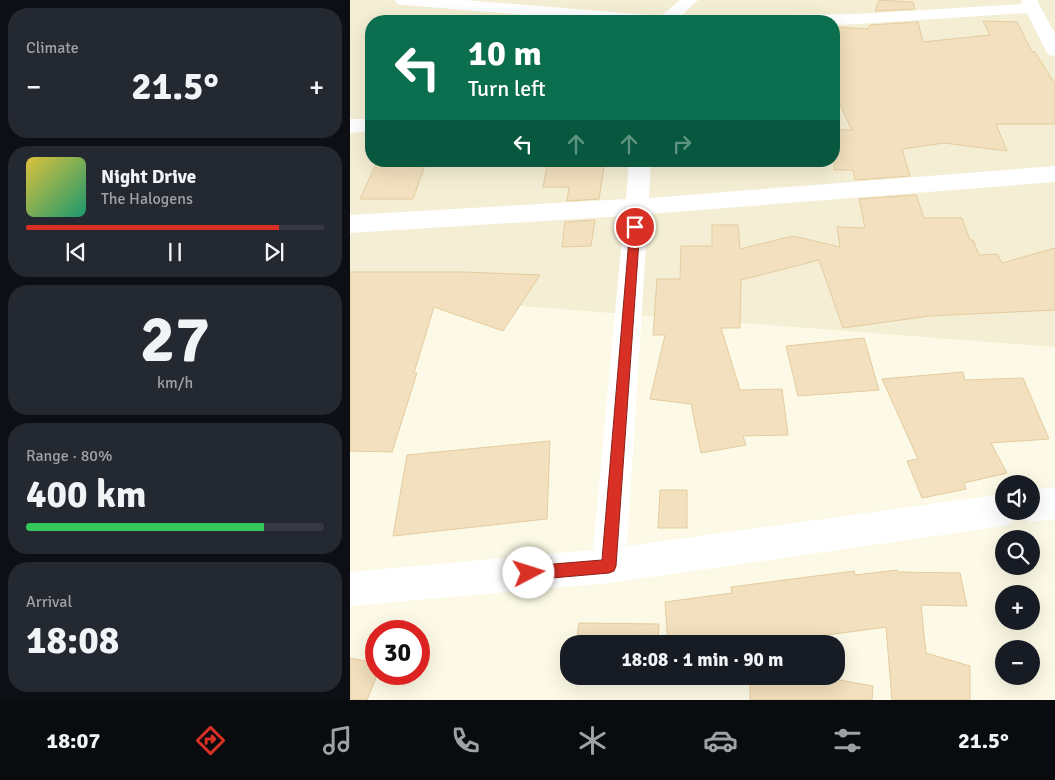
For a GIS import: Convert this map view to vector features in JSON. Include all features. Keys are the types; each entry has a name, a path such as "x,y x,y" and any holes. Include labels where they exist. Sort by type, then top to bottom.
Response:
{"street":[{"path":"404,0 585,15"},
{"path":"673,15 690,0"},
{"path":"840,19 1031,4 1055,51"},
{"path":"350,126 365,125"},
{"path":"609,566 640,167"},
{"path":"350,224 637,207 1055,174"},
{"path":"1040,505 1055,503"},
{"path":"350,589 609,566 995,511"}],"shaded area":[{"path":"350,0 1055,0 1055,347 350,293"}],"building":[{"path":"879,0 913,2 915,9 875,11"},
{"path":"983,21 1017,22 1032,52 1035,52 1055,84 1055,124 996,124 1007,151 944,143 902,149 910,176 855,180 853,170 834,170 834,167 840,167 840,130 852,130 840,105 840,27 868,29 870,25 918,22 923,42 990,35"},
{"path":"375,167 424,167 413,199 360,199"},
{"path":"547,167 604,167 599,199 567,201 569,187 543,187"},
{"path":"916,195 924,218 962,218 970,240 973,240 979,255 997,254 1002,263 1055,248 1055,310 929,316 843,328 819,260 741,280 740,328 721,328 740,390 782,389 788,435 743,436 746,445 701,453 691,404 650,399 665,335 653,335 657,279 680,279 681,246 712,246 712,225 738,225 740,249 793,236 840,247 837,227 865,228 859,199"},
{"path":"595,220 591,246 562,247 565,222"},
{"path":"350,272 465,272 540,275 503,331 434,307 414,373 417,373 392,452 350,451"},
{"path":"864,338 879,390 798,396 786,346"},
{"path":"963,372 965,380 1023,378 1049,439 991,443 1007,473 964,483 966,489 922,498 907,461 918,459 882,379"},
{"path":"550,441 547,519 393,536 407,455"},
{"path":"660,490 687,490 687,528 658,528"},
{"path":"897,570 898,572 960,573 967,606 921,605 926,653 970,666 970,700 892,700 886,627 827,635 667,635 665,602 732,593 731,587 854,571 855,575"},
{"path":"579,623 659,624 658,635 577,635"},
{"path":"350,658 365,661 365,685 373,685 367,700 350,700"},
{"path":"845,681 873,686 872,700 750,700 750,685 845,685"}],"route":[{"path":"529,573 609,566 635,227"}]}
